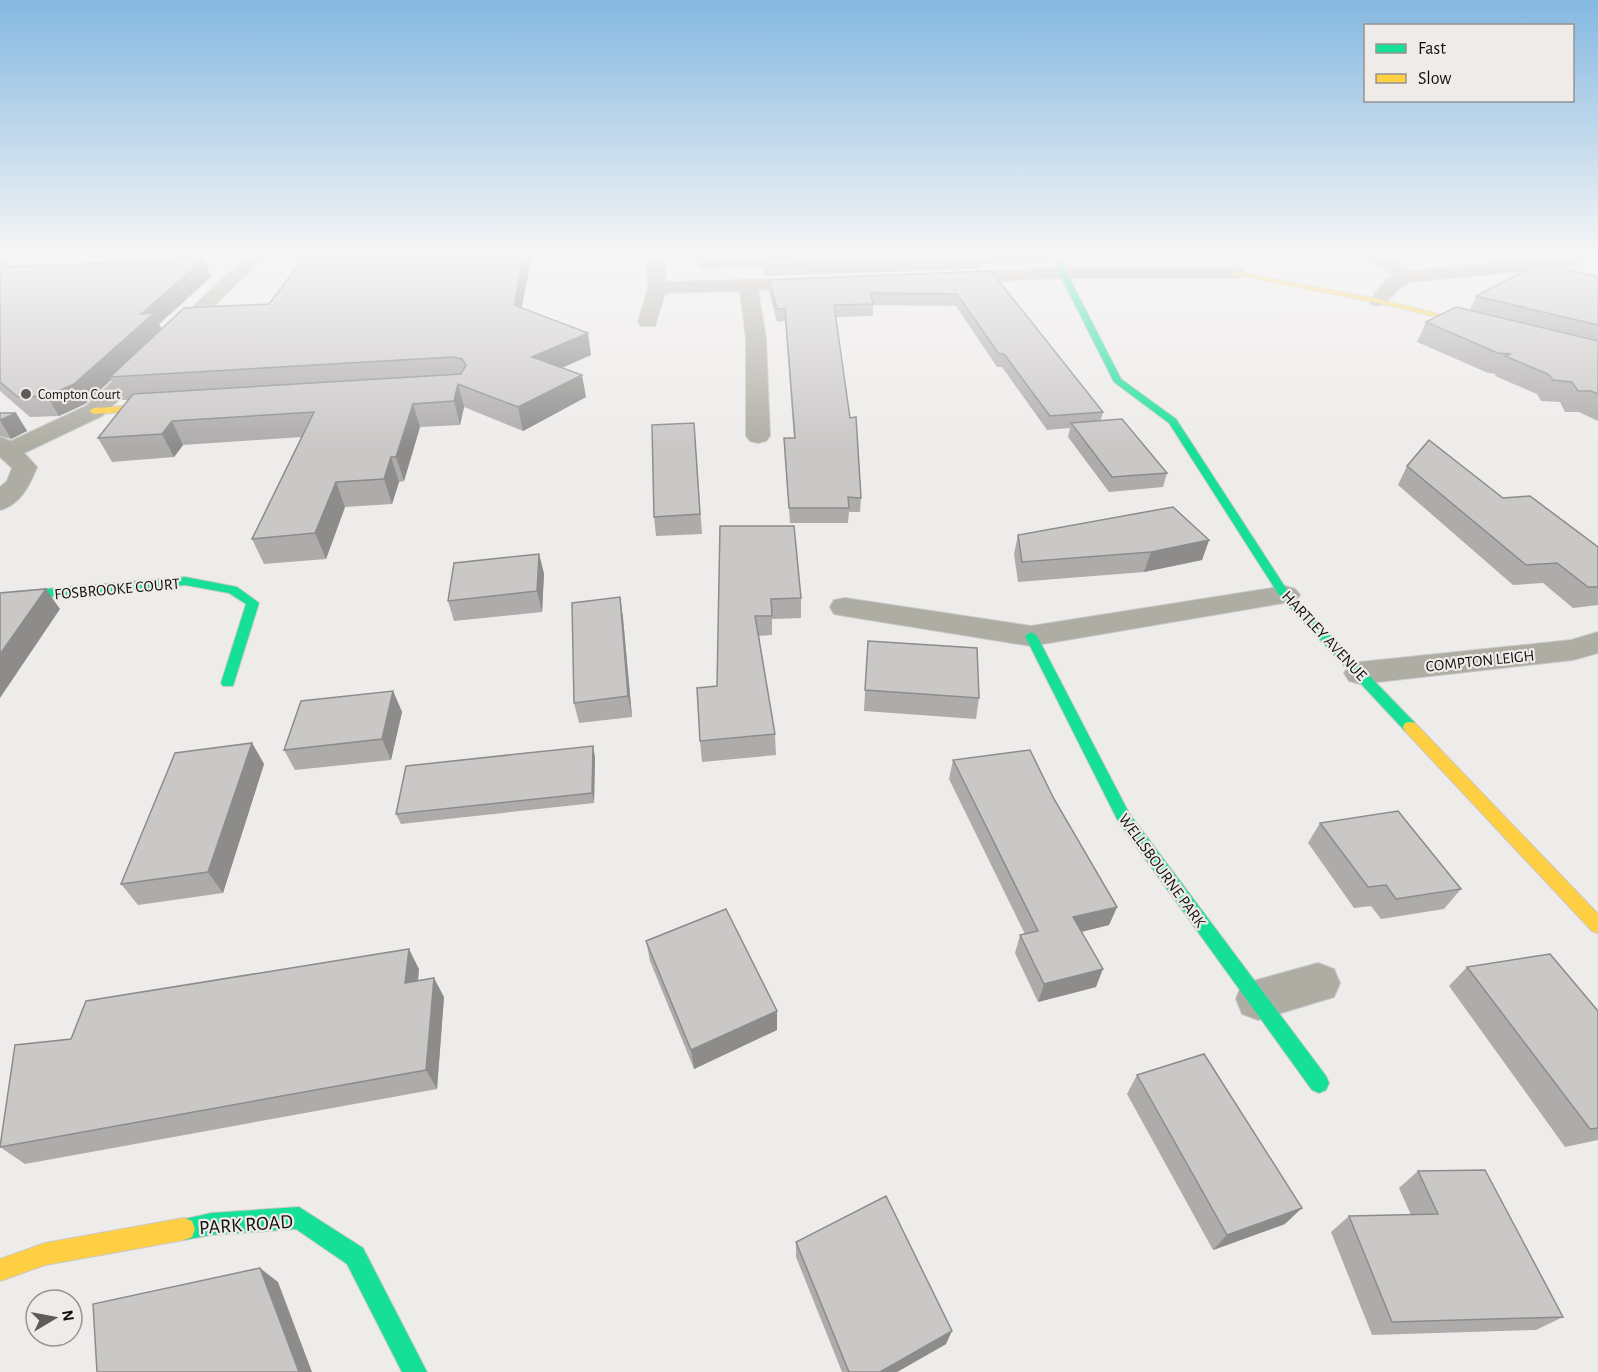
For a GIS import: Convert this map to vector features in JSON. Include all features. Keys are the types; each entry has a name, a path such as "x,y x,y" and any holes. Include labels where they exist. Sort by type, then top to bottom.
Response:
{"street":[{"path":"94,411 191,319"},
{"path":"753,319 756,338 758,436"},
{"name":"HARTLEY AVENUE","path":"1086,319 1118,380 1173,421 1285,596 1598,926"},
{"path":"1451,319 1500,331"},
{"path":"0,502 18,484 25,467 4,447 94,411 176,406"},
{"name":"FOSBROOKE COURT","path":"0,597 185,582 233,590 253,603 228,683"},
{"path":"845,607 1031,636 1285,596"},
{"name":"WELLSBOURNE PARK","path":"1031,636 1123,817 1319,1083"},
{"name":"COMPTON LEIGH","path":"1360,674 1573,650 1598,642"},
{"path":"1258,999 1318,982"},
{"name":"PARK ROAD","path":"0,1270 45,1254 211,1224 299,1218 355,1256 415,1372"}],"building":[{"path":"0,319 147,319 74,384 47,396 18,397 0,382"},
{"path":"172,319 551,319 588,333 532,357 582,375 518,407 458,384 454,401 413,404 396,457 391,457 384,479 336,482 315,533 252,539 314,412 172,421 162,434 98,438 133,394 461,374 466,365 462,359 453,357 110,377"},
{"path":"786,319 836,319 850,418 856,417 861,498 848,497 849,508 789,508 784,438 795,438"},
{"path":"975,319 1029,319 1103,412 1050,416 1004,354 999,354"},
{"path":"1432,319 1506,319 1598,341 1598,394 1591,391 1578,391 1572,382 1553,380 1548,374 1505,356 1511,354 1498,353 1426,322"},
{"path":"1573,319 1598,319 1598,325"},
{"path":"0,413 16,413 0,420"},
{"path":"1122,419 1167,473 1112,477 1071,423"},
{"path":"694,423 700,514 654,517 652,425"},
{"path":"1429,440 1503,498 1530,496 1598,547 1598,587 1588,587 1557,563 1526,565 1407,466"},
{"path":"1173,507 1209,540 1151,552 1022,562 1018,535"},
{"path":"720,526 794,526 801,598 771,599 772,616 755,616 775,734 700,741 697,688 717,686"},
{"path":"539,554 537,591 448,601 454,563"},
{"path":"46,589 0,654 0,593"},
{"path":"620,597 628,696 574,703 572,603"},
{"path":"868,641 977,648 979,698 865,690"},
{"path":"393,691 382,739 284,750 301,701"},
{"path":"252,743 208,872 121,884 175,753"},
{"path":"593,746 592,793 396,814 406,766"},
{"path":"1030,750 1054,799 1117,907 1073,917 1103,969 1044,984 1020,935 1038,931 953,760"},
{"path":"1398,811 1461,889 1396,899 1386,885 1368,887 1320,823"},
{"path":"726,909 777,1011 691,1050 646,941"},
{"path":"409,949 405,983 434,978 426,1070 0,1147 15,1045 71,1039 86,1001"},
{"path":"1550,954 1598,1011 1598,1128 1590,1129 1467,967"},
{"path":"1204,1054 1302,1208 1227,1235 1137,1075"},
{"path":"1485,1170 1563,1317 1392,1322 1349,1216 1438,1214 1418,1171"},
{"path":"886,1196 952,1331 880,1372 849,1372 796,1242"},
{"path":"260,1268 299,1372 97,1372 93,1304"}],"traffic: fast":[{"path":"1086,319 1117,380 1173,421 1285,595 1410,727"},
{"path":"0,597 185,581 233,590 253,603 228,683"},
{"path":"1031,636 1123,817 1319,1083"},
{"path":"184,1229 211,1224 299,1218 355,1256 415,1372"}],"traffic: slow":[{"path":"1454,319 1483,326"},
{"path":"94,411 166,407"},
{"path":"1410,727 1598,926"},
{"path":"0,1270 45,1254 184,1229"}],"place":[{"name":"Compton Court","path":"26,394"}]}
